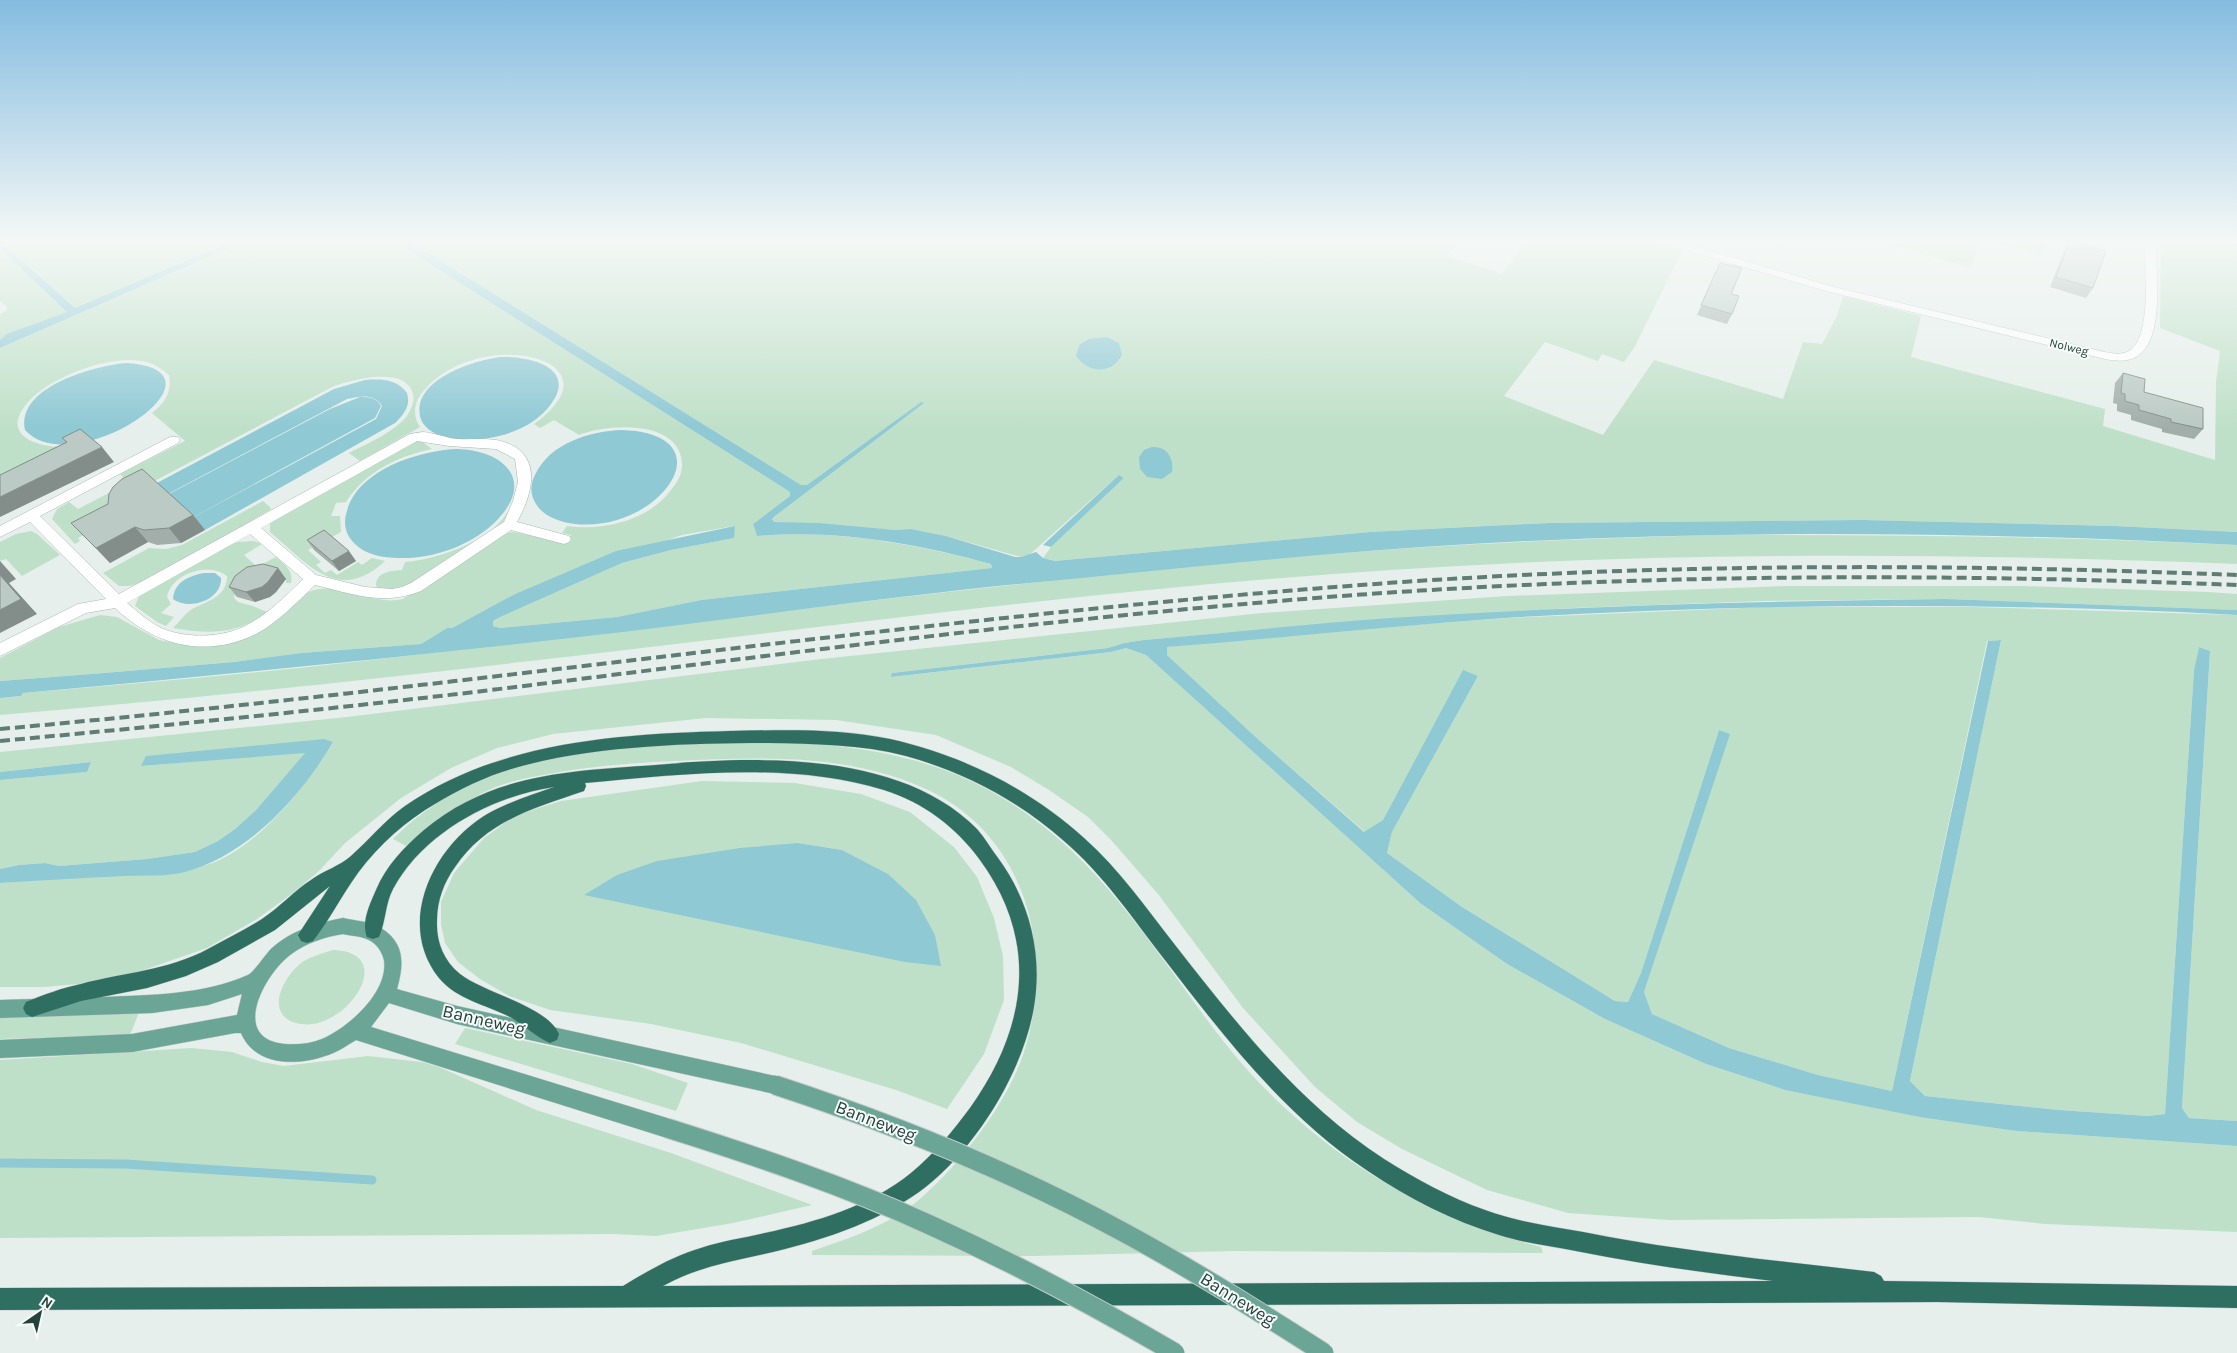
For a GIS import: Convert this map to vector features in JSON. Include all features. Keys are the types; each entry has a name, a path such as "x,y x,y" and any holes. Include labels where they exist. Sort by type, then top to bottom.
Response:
{"highway":[{"path":"307,935 320,920 358,860 385,833 411,812 452,787 499,766 553,753 674,739 726,736 824,737 900,748 960,768 996,785 1039,810 1068,833 1095,858 1131,901 1244,1046 1285,1092 1329,1130 1376,1164 1428,1194 1470,1214 1520,1231 1629,1252 1938,1291"},
{"path":"373,931 374,917 379,898 392,876 409,855 446,823 476,805 503,792 538,784 608,776 740,766 802,768 842,772 881,780 915,795 946,813 964,828 992,857 1022,917 1028,958 1027,1000 1022,1029 1013,1055 993,1091 972,1122 942,1157 914,1183 869,1210 828,1226 777,1241 687,1262 626,1295"},
{"path":"550,1034 512,1009 477,995 447,974 439,964 428,935 429,909 435,886 446,865 466,841 488,822 516,808 608,776"},
{"path":"32,1008 81,992 147,980 180,970 212,956 269,924 317,885 358,860"},
{"path":"0,1299 1938,1291 2237,1297"}],"main road":[{"path":"343,926 359,927 373,931 382,937 393,956 392,979 387,993 374,1013 355,1031 328,1046 301,1054 288,1054 265,1049 250,1035 246,1026 247,1004 255,981 278,954 307,935 325,929 343,926"},
{"path":"0,1009 152,1004 208,996 255,981"},
{"name":"Banneweg","path":"387,993 397,998 457,1015 550,1034 775,1086 819,1099 883,1123 1056,1197 1142,1242 1194,1272 1324,1353"},
{"path":"0,1049 132,1043 236,1024 246,1026"},
{"path":"355,1031 437,1053 533,1086 780,1164 842,1187 955,1235 1061,1288 1175,1353"}],"street":[{"name":"Nolweg","path":"1880,301 2088,352 2122,357 2142,348 2149,328 2149,301"},
{"path":"0,650 83,608 117,602 251,526 400,443 420,436 449,442 496,444 511,449 521,457 524,471 522,494 509,525 416,587 401,593 382,594 312,579 251,526"},
{"path":"0,532 174,440"},
{"path":"31,515 117,602 156,631 186,639 218,639 249,630 265,621 312,579"},
{"path":"509,525 564,539"}],"green space":[{"path":"0,301 57,301 67,313 28,326 0,340 0,314 6,311 7,307"},
{"path":"67,301 91,301 75,308"},
{"path":"107,301 489,301 790,492 790,496 753,524 757,536 787,534 875,540 933,550 991,564 992,568 701,600 617,617 500,628 493,626 493,621 498,618 622,563 671,550 734,538 734,526 682,535 513,595 452,628 447,628 421,644 301,653 234,662 0,681 0,658 59,627 100,615 117,617 159,640 180,644 220,644 307,593 318,589 342,590 379,599 403,599 507,533 514,532 564,543 571,535 562,533 567,526 595,527 610,525 624,522 637,516 661,501 674,487 681,473 682,462 678,448 668,438 640,428 623,427 591,431 579,435 554,420 540,428 534,424 558,401 563,382 555,367 535,358 509,355 479,358 450,369 425,389 415,407 417,422 420,427 360,461 349,453 395,428 407,416 411,408 413,394 408,385 400,380 389,377 364,378 332,387 132,493 117,518 78,538 80,541 75,544 52,519 57,509 69,502 78,509 128,483 120,474 185,441 152,413 161,405 166,397 170,381 169,375 153,364 123,360 105,363 70,374 40,391 21,412 18,422 19,429 23,436 30,440 40,444 61,447 0,493 0,348"},
{"path":"505,301 1657,301 1634,348 1624,362 1602,354 1598,361 1545,342 1504,396 1603,435 1654,360 1783,399 1803,342 1822,344 1837,316 1841,301 1863,301 1921,316 1911,357 2105,409 2103,426 2215,460 2216,382 2220,351 2160,328 2160,301 2237,301 2237,532 2115,526 1863,520 1548,523 1370,532 1055,561 1043,558 1051,547 1124,478 1119,475 1029,555 1021,557 946,536 911,529 895,530 774,522 772,519 775,516 921,402 807,485 801,485"},
{"path":"420,440 432,449 407,456 383,467 363,482 346,502 336,503 331,516 340,516 341,532 308,550 321,562 316,565 325,573 331,570 337,575 358,562 362,565 372,558 385,561 368,574 352,579 338,579 324,575 297,556 270,532 270,524 274,519 412,441"},
{"path":"516,500 503,522 491,530 502,520"},
{"path":"263,501 271,508 270,510 143,582 130,586 119,586 103,573 149,548 166,549 182,545"},
{"path":"31,531 37,534 60,555 22,576 6,559 0,561 0,542 16,534"},
{"path":"1713,535 1975,537 2237,545 2237,564 2026,558 1814,556 1602,560 1391,570 1126,592 343,682 172,700 0,715 0,698 21,696 23,693 202,678 335,664 1073,578 1406,548"},
{"path":"480,538 415,582 395,589 381,589 376,586 381,575 402,570 405,562 417,561 456,550"},
{"path":"254,541 262,544 244,555 257,567 276,557 288,568 292,579 291,583 286,583 282,573 274,571 235,592 234,598 238,602 267,612 256,620 234,629 222,631 211,632 173,628 193,608 217,596 224,588 227,576 210,570 192,572 183,576 170,589 167,597 171,604 161,613 174,617 166,626 157,622 135,606 139,596 224,546 238,542"},
{"path":"1788,586 2022,586 2208,592 2237,594 2237,610 1947,599 1763,601 1573,608 1389,619 1144,640 1108,648 892,673 892,677 1111,652 1126,648 1146,655 1420,903 1507,964 1605,1019 1706,1064 1785,1090 2017,1131 2237,1146 2237,1232 2045,1224 1979,1217 1669,1220 1568,1213 1487,1190 1402,1149 1357,1122 1315,1087 1243,1008 1158,894 1112,841 1088,817 1011,767 936,735 836,720 706,718 553,734 497,748 451,768 401,798 345,843 319,871 293,893 257,919 207,948 138,972 88,983 45,987 0,987 0,883 191,868 206,865 243,846 261,831 295,796 333,742 147,756 142,766 306,752 256,810 235,829 218,841 195,852 147,859 59,866 45,863 0,869 0,780 86,772 91,762 0,772 0,752 347,717 821,659 1262,613 1507,596"},
{"path":"1767,607 1973,607 2237,615 2237,1121 2189,1118 2182,1108 2210,651 2199,647 2194,670 2165,1114 2148,1116 2059,1110 1925,1096 1910,1081 2001,640 1987,641 1892,1091 1818,1075 1729,1048 1652,1014 1644,992 1729,734 1719,730 1641,973 1628,1002 1615,1001 1462,907 1387,853 1392,832 1478,676 1463,671 1383,820 1365,832 1260,741 1167,655 1167,647 1370,628 1508,618"},
{"path":"732,742 801,743 870,751 936,767 968,780 999,796 1034,819 1094,873 1145,935 1217,1033 1249,1072 1284,1107 1321,1139 1361,1168 1403,1193 1447,1215 1493,1233 1541,1247 1543,1253 1234,1251 1034,1256 812,1255 812,1251 855,1236 883,1223 921,1198 951,1169 979,1134 1014,1077 1022,1058 1032,1020 1036,980 1034,941 1026,904 1011,868 989,837 961,810 926,789 896,777 835,763 803,760 740,759 612,765 520,779 493,788 469,800 437,821 406,846 393,839 428,809 467,787 508,770 552,759 596,752 642,747"},
{"path":"702,781 795,783 861,794 910,812 954,847 977,877 994,918 1003,956 1004,1000 984,1054 947,1109 896,1090 741,1043 651,1024 550,1010 509,996 480,979 458,962 445,943 441,924 441,902 454,873 484,838 506,822 526,812 561,801","holes":["798,843 842,850 887,874"]},
{"path":"333,950 353,954 363,963 364,976 359,990 349,1004 334,1016 318,1023 301,1024 289,1020 282,1014 279,1005 283,986 289,976 304,961"},
{"path":"139,1012 130,1035 0,1039 0,1018"},
{"path":"465,1028 632,1064 688,1083 676,1111 455,1044"},
{"path":"191,1048 232,1052 262,1062 284,1066 368,1056 422,1062 439,1067 536,1110 671,1153 812,1205 733,1223 656,1236 613,1234 0,1238 0,1060"}],"water":[{"path":"56,301 67,301 75,308 91,301 107,301 0,348 0,340 7,334 67,312"},
{"path":"489,301 505,301 801,485 807,485 921,402 924,403 772,519 774,522 819,523 895,530 911,529 946,536 1015,557 1036,552 1043,558 1055,561 1370,532 1548,523 1863,520 2115,526 2237,532 2237,545 2033,537 1830,534 1626,537 1422,547 986,587 623,632 23,693 21,696 0,698 0,681 234,662 301,653 421,644 447,628 452,628 513,595 616,551 735,526 734,538 671,550 622,563 498,618 493,621 493,626 500,628 617,617 701,600 992,568 991,564 962,556 904,544 846,536 787,534 757,536 753,524 790,496 790,492"},
{"path":"1107,337 1119,343 1122,355 1112,366 1106,369 1093,368 1081,362 1076,356 1079,345 1089,339"},
{"path":"501,357 512,357 536,362 546,366 554,373 558,381 558,391 551,404 542,414 517,430 503,435 473,440 444,437 433,432 423,424 420,416 420,403 426,392 436,382 462,367"},
{"path":"127,363 157,370 166,384 157,402 137,420 109,435 78,443 48,443 25,430 25,415 32,402 45,390 78,374 97,368"},
{"path":"365,380 394,382 407,393 408,402 406,410 395,423 205,530 192,518 376,419 382,406 375,399 366,396 347,399 166,495 155,484 334,389"},
{"path":"360,397 372,398 379,403 381,406 375,418 192,518 167,495 330,409"},
{"path":"622,430 654,436 672,448 677,464 671,482 656,499 633,514 606,523 569,523 553,518 539,509 531,490 532,482 542,464 550,455 561,447 584,436"},
{"path":"1152,447 1162,449 1171,458 1172,472 1162,479 1147,477 1140,469 1139,457 1144,450"},
{"path":"456,449 489,455 501,462 510,471 514,482 513,495 506,509 493,524 462,545 450,550 412,558 387,557 369,553 358,547 351,540 345,524 346,515 353,497 363,484 391,465 424,454"},
{"path":"1119,475 1124,478 1051,547 1043,545"},
{"path":"215,573 221,578 220,586 216,592 203,601 195,603 187,604 173,599 179,584 193,576"},
{"path":"1947,599 2237,610 2237,615 1963,606 1688,609 1505,618 1378,628 1167,647 1167,655 1260,741 1364,832 1383,820 1463,670 1478,676 1392,832 1387,853 1462,907 1615,1001 1628,1002 1641,973 1719,730 1730,734 1644,992 1652,1014 1729,1048 1818,1075 1892,1091 1988,641 2001,640 1910,1081 1925,1096 2059,1110 2148,1116 2165,1114 2194,670 2199,647 2210,651 2182,1108 2189,1118 2237,1121 2237,1146 2017,1131 1920,1117 1785,1090 1706,1064 1605,1019 1507,964 1420,903 1146,655 1126,648 1111,652 891,677 892,673 1108,648 1144,640 1390,618 1529,610 1669,605"},
{"path":"324,739 333,742 320,763 289,803 251,838 208,864 170,875 0,883 0,869 19,865 45,863 59,866 147,859 195,852 218,841 235,829 256,810 305,753 141,766 146,756"},
{"path":"91,762 87,772 0,780 0,772"},
{"path":"798,843 842,850 888,874 916,900 935,935 941,966 905,962 584,895 617,875 657,861 740,848"}],"building":[{"path":"1703,301 1737,301 1732,314 1701,305"},
{"path":"2123,373 2145,379 2144,392 2203,408 2203,429 2171,422 2171,419 2139,410 2139,405 2125,401 2125,394 2121,393"},
{"path":"80,429 102,447 0,497 0,475 67,442 62,438"},
{"path":"142,469 193,515 169,528 144,530 135,527 96,548 71,523 108,504 109,494 113,487 122,479"},
{"path":"324,530 349,551 332,561 307,540"},
{"path":"263,564 278,568 262,587 246,592 229,587 235,576 247,567"},
{"path":"0,575 21,599 0,610"}],"waterway":[{"path":"0,1163 125,1164 372,1180"}],"railway":[{"path":"0,729 334,695 1001,618 1335,587 1448,579 1560,573 1786,567 2011,568 2237,575"},
{"path":"0,741 242,718 423,698 1071,621 1267,602 1388,593 1509,586 1752,578 1995,578 2237,585"}]}
